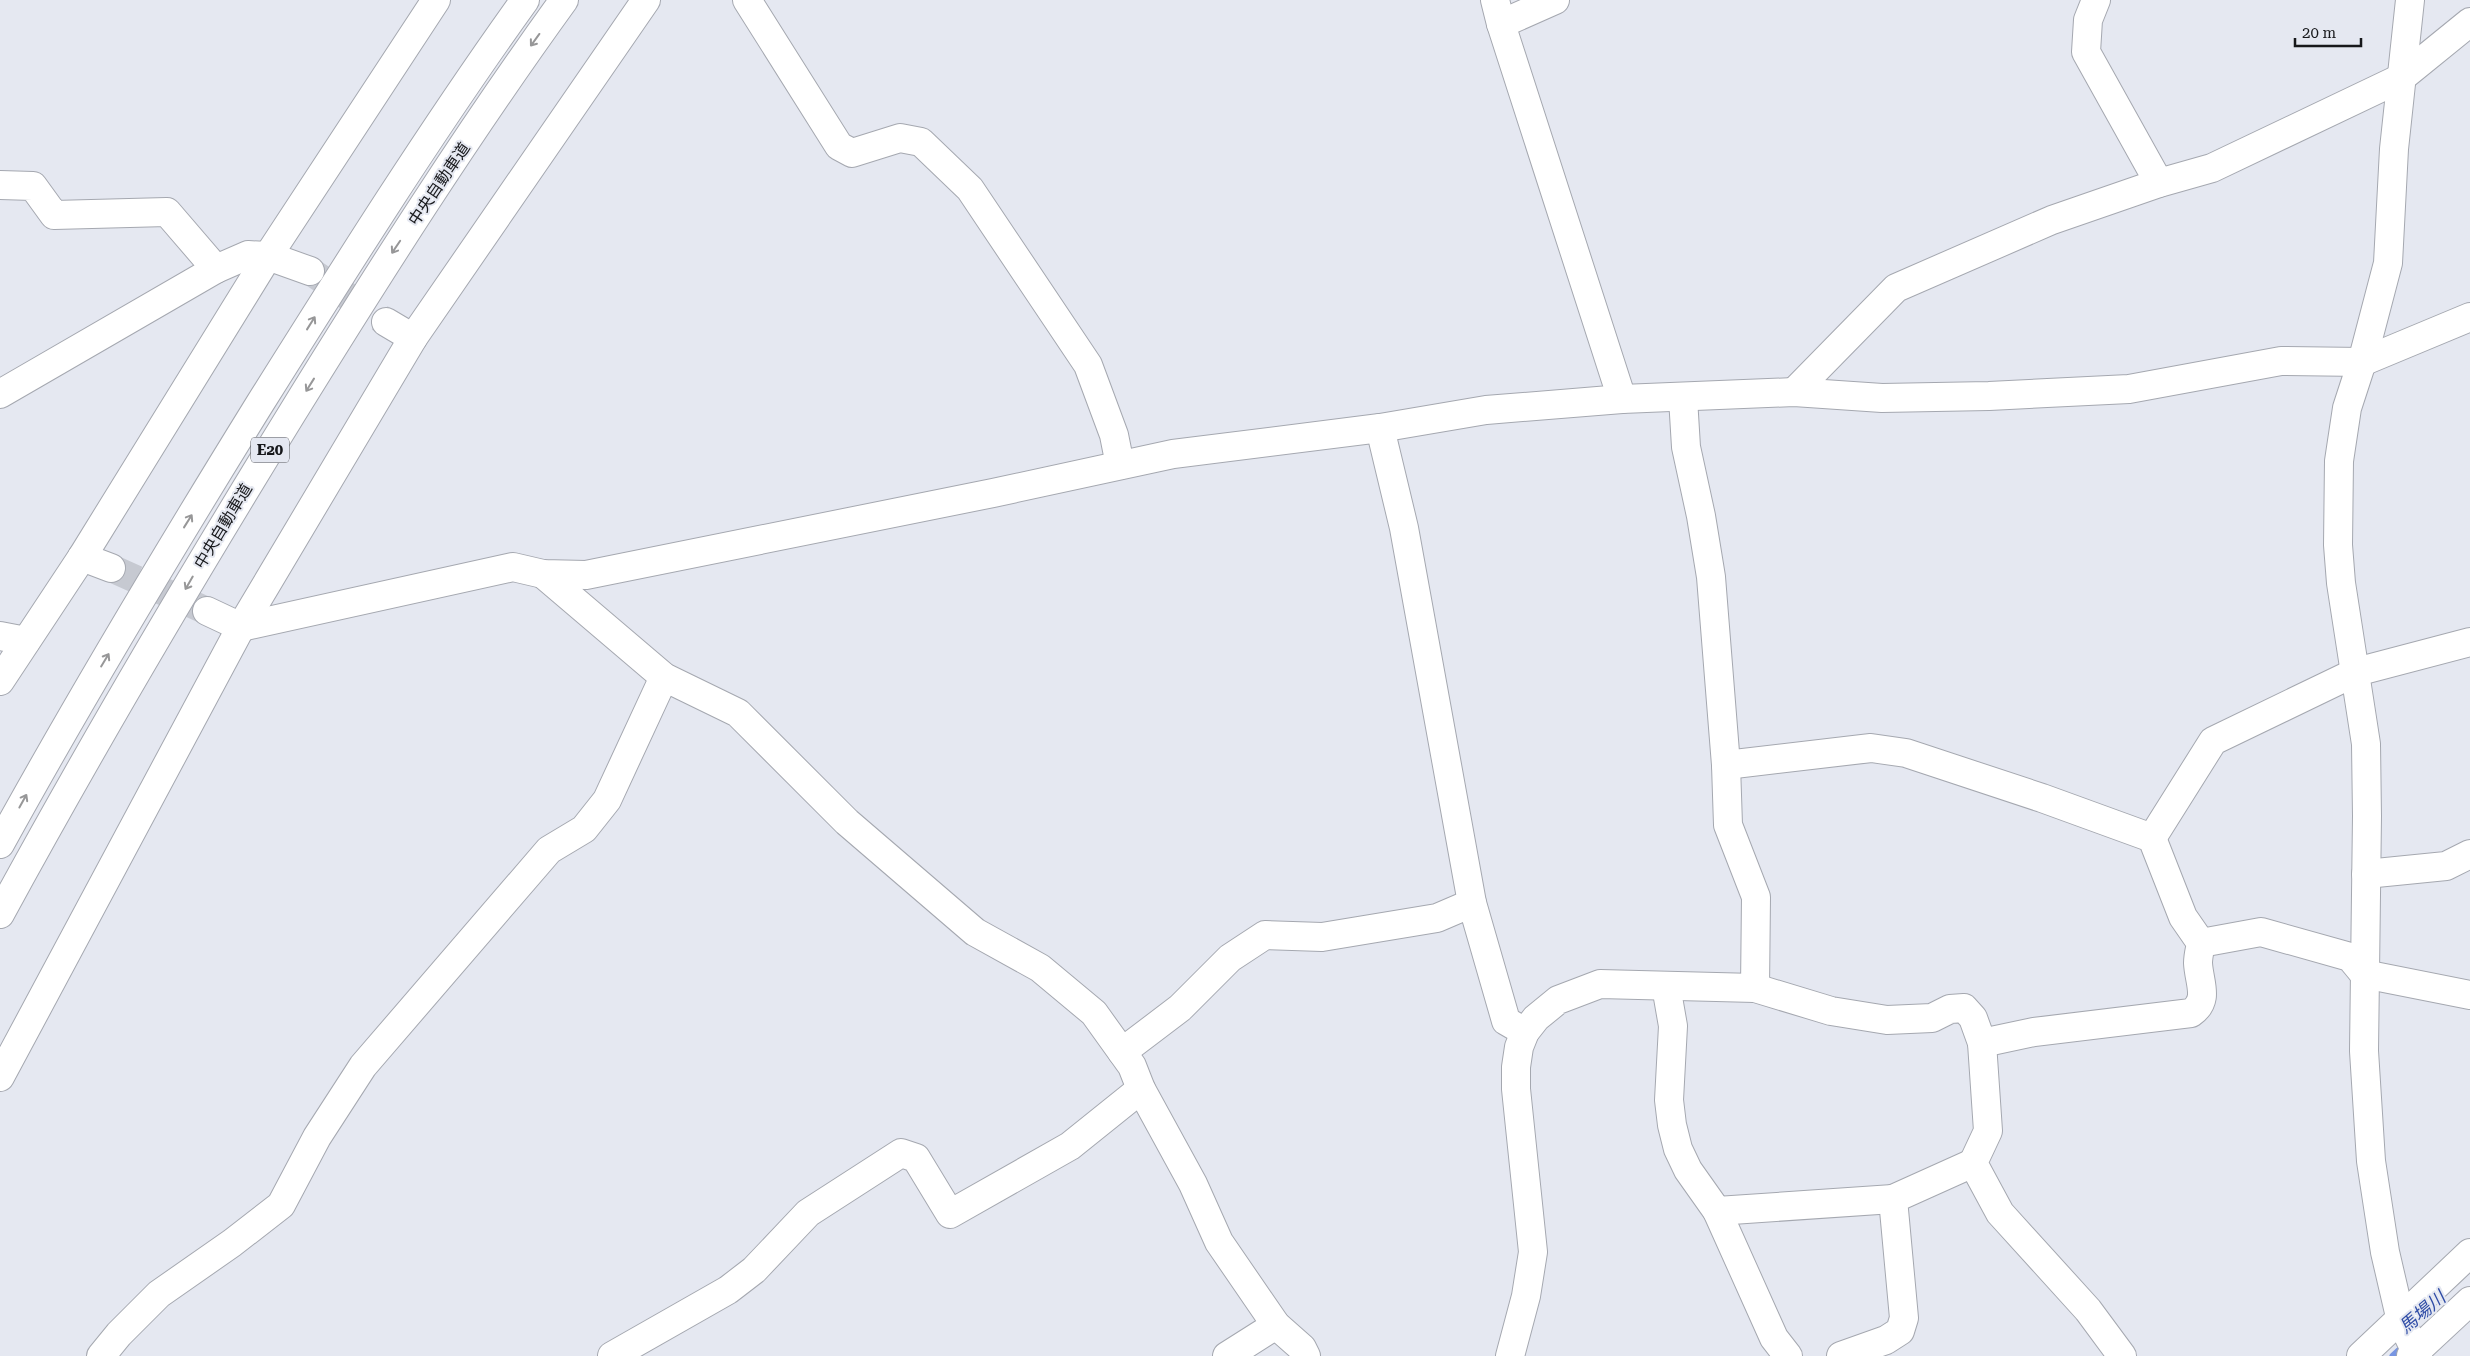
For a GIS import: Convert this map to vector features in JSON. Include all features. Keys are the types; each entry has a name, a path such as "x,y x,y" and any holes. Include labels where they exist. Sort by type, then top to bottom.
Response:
{"main road":[{"path":"0,681 82,557 268,256 436,0"},
{"name":"中央自動車道","path":"0,844 36,777 184,526 345,268 525,0"},
{"name":"中央自動車道","path":"0,914 64,796 212,543 356,310 523,57 564,0"},
{"path":"747,0 840,146 852,154 900,138 921,142 970,189 1088,365 1114,435 1120,466"},
{"path":"1555,0 1498,12 1622,399"},
{"path":"2096,0 2088,20 2086,52 2159,183"},
{"path":"2410,0 2394,149 2388,264 2362,362 2347,408 2339,461 2338,507 2341,584 2366,744 2364,1051 2371,1161 2385,1252 2411,1343"},
{"path":"0,1076 241,627 413,338 637,3"},
{"path":"1794,392 1896,288 2052,220 2159,183 2212,168 2401,78 2470,22"},
{"path":"0,184 33,186 54,215 167,212 216,269"},
{"path":"0,394 216,269 248,255 268,256 310,271"},
{"path":"207,611 241,627 513,567 543,574 586,575 814,530 1173,454 1380,428 1486,410 1622,399 1794,392 1882,398 1989,396 2129,389 2280,361 2362,362 2470,317"},
{"path":"386,322 413,338"},
{"path":"1683,398 1686,447 1701,516 1711,576 1726,765 1728,825 1756,897 1754,988"},
{"path":"1380,428 1404,528 1472,903 1506,1021 1525,1032"},
{"path":"82,557 112,568"},
{"path":"543,574 664,678 738,713 847,822 975,932 1040,968 1094,1013 1132,1066 1141,1089 1193,1184 1219,1242 1276,1326 1302,1348 1306,1356"},
{"path":"0,636 26,641"},
{"path":"2152,838 2213,741 2356,672 2470,642"},
{"path":"101,1356 119,1334 159,1294 232,1243 281,1204 317,1137 363,1066 549,850 584,829 607,800 664,678"},
{"path":"1726,765 1870,748 1906,753 2042,798 2152,838 2183,917 2201,943 2198,960 2202,999 2200,1007 2191,1013 2034,1032 1982,1043"},
{"path":"2366,874 2446,866 2470,854"},
{"path":"1122,1052 1180,1008 1230,958 1264,935 1322,937 1437,918 1472,903"},
{"path":"2201,943 2261,932 2350,957 2364,974 2470,995"},
{"path":"1510,1356 1526,1296 1533,1252 1516,1089 1516,1067 1519,1047 1525,1032 1536,1018 1558,1000 1585,988 1600,984 1754,988 1832,1011 1887,1020 1932,1018 1950,1009 1964,1008 1973,1018 1982,1043 1988,1131 1973,1163 1893,1199 1717,1211"},
{"path":"1666,986 1673,1026 1669,1100 1672,1125 1678,1149 1688,1170 1717,1211 1774,1338 1788,1356"},
{"path":"612,1356 728,1290 754,1270 808,1214 901,1153 916,1158 950,1214 1070,1146 1141,1089"},
{"path":"1973,1163 2000,1213 2088,1310 2122,1356"},
{"path":"1841,1356 1886,1340 1900,1331 1904,1318 1893,1199"},
{"path":"2411,1343 2470,1253"},
{"path":"2361,1356 2411,1343 2470,1301"},
{"path":"1228,1356 1276,1326"}],"waterway":[{"name":"馬場川","path":"2393,1356 2405,1345"}],"tunnel":[{"path":"310,271 386,322"},
{"path":"111,568 207,611"}]}
